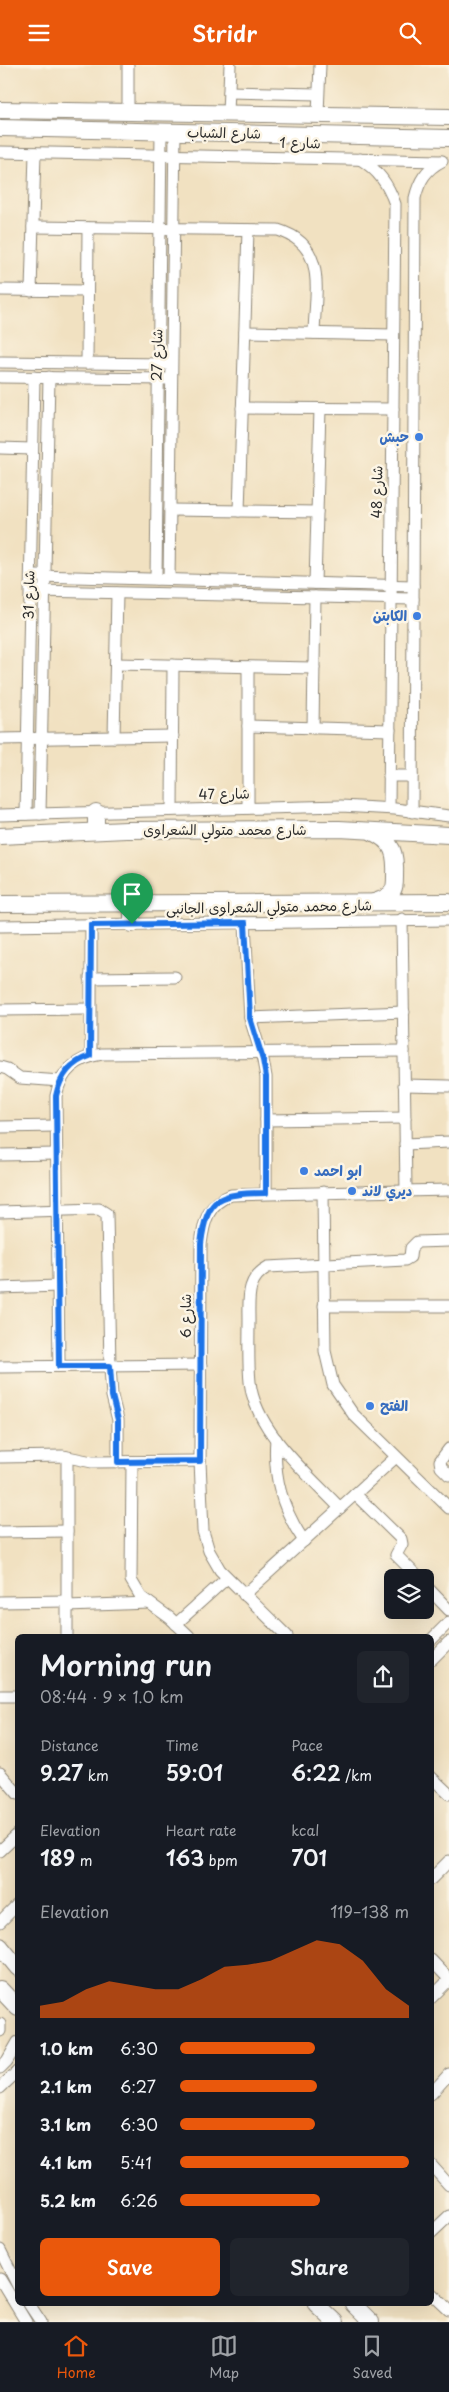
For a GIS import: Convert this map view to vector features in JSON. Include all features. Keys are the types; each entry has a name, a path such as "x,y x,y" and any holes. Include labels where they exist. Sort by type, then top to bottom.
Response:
{"street":[{"path":"128,65 128,112"},
{"path":"228,113 230,65"},
{"path":"318,114 320,70 326,65"},
{"path":"229,92 318,94"},
{"name":"شارع الشباب","path":"0,110 449,117"},
{"path":"378,115 378,136"},
{"name":"شارع الشباب","path":"0,128 449,138"},
{"name":"شارع 27","path":"156,579 161,155 168,132"},
{"name":"شارع 27","path":"168,132 175,156 169,579"},
{"name":"شارع 1","path":"0,152 445,161"},
{"path":"31,291 35,153"},
{"name":"شارع 48","path":"360,159 381,175 395,204 389,808"},
{"path":"412,812 415,198 418,185 425,173 445,161"},
{"path":"32,227 248,230 278,231 291,234 302,241 310,252 315,265 314,333"},
{"path":"86,363 88,228"},
{"path":"239,511 248,230"},
{"path":"0,291 87,291"},
{"path":"245,332 393,335"},
{"path":"0,362 172,364"},
{"path":"0,377 172,379"},
{"name":"شارع 31","path":"26,814 34,377"},
{"name":"شارع 31","path":"40,814 49,377"},
{"path":"242,408 393,409"},
{"path":"315,583 320,409"},
{"path":"0,448 32,449"},
{"path":"170,510 317,512"},
{"path":"30,576 413,586"},
{"path":"30,591 413,599"},
{"path":"114,737 117,593"},
{"path":"313,728 316,597"},
{"path":"116,664 314,668"},
{"path":"172,810 173,665"},
{"path":"248,667 248,808"},
{"path":"248,726 390,730"},
{"path":"0,739 173,736"},
{"path":"389,776 412,776"},
{"name":"شارع 47","path":"0,815 341,806 389,808 449,816"},
{"path":"96,812 96,831"},
{"name":"شارع محمد متولي الشعراوى","path":"0,836 96,831 329,829 449,835"},
{"path":"371,831 385,838 390,845 396,863 394,888 391,893 374,902"},
{"path":"0,905 449,902"},
{"path":"132,905 132,924"},
{"path":"402,919 406,1191"},
{"name":"شارع محمد متولي الشعراوى الجانبى","path":"0,926 402,919 449,920"},
{"path":"245,923 250,1018 261,1052 266,1077 266,1193"},
{"path":"90,1056 91,925"},
{"path":"90,978 175,977"},
{"path":"0,1010 90,1009"},
{"path":"250,1018 404,1012"},
{"path":"59,1366 56,1096 60,1081 72,1065 90,1056 404,1051"},
{"path":"0,1067 7,1069 20,1078 60,1081"},
{"path":"404,1085 449,1086"},
{"path":"266,1120 405,1118"},
{"path":"0,1127 56,1126"},
{"path":"405,1144 449,1142"},
{"path":"0,1155 57,1154"},
{"name":"شارع 6","path":"284,1634 227,1577 214,1561 205,1541 200,1461 202,1365 201,1244 206,1215 212,1205 231,1195 449,1190"},
{"path":"323,1192 325,1351 333,1385 353,1415 449,1508"},
{"path":"0,1211 99,1209 105,1211 108,1217 110,1366 112,1396 118,1420 118,1462"},
{"path":"340,1508 276,1439 258,1410 250,1382 250,1287 254,1278 268,1267 407,1260 411,1255 413,1245 417,1242 449,1241"},
{"path":"0,1288 59,1286"},
{"path":"324,1306 449,1307"},
{"path":"0,1367 202,1365"},
{"path":"276,1439 274,1457 279,1492 289,1518 304,1541"},
{"path":"446,1472 440,1461 449,1449"},
{"path":"0,1457 67,1457 85,1462 200,1461"},
{"path":"67,1457 67,1634"},
{"path":"244,1595 396,1457"},
{"path":"132,1462 131,1580 140,1597 187,1634"},
{"path":"355,1494 401,1539 402,1544 396,1551 397,1556 410,1569"},
{"path":"0,1532 67,1531"},
{"path":"176,1624 227,1577"},
{"path":"434,1594 449,1610"},
{"path":"0,1602 67,1604 149,1603"},
{"path":"434,1637 449,1622"},
{"path":"434,1657 449,1642"},
{"path":"0,1696 15,1696"},
{"path":"0,1773 15,1790"},
{"path":"434,1780 449,1794"},
{"path":"0,1851 15,1837"},
{"path":"434,1876 449,1861"},
{"path":"0,1922 15,1907"},
{"path":"0,1946 15,1964"},
{"path":"434,1963 449,1980 434,1995"},
{"path":"0,1989 15,2005"},
{"path":"0,2024 0,2031"},
{"path":"0,2068 15,2050"},
{"path":"434,2091 449,2073"},
{"path":"0,2088 15,2074"},
{"path":"434,2168 449,2185"},
{"path":"434,2230 449,2216"},
{"path":"0,2250 15,2280"},
{"path":"0,2279 15,2304"},
{"path":"434,2296 449,2310"},
{"path":"16,2306 26,2322"},
{"path":"30,2306 41,2322"},
{"path":"318,2306 335,2322"},
{"path":"355,2306 371,2322"}],"place":[{"name":"حبش","path":"419,437"},
{"name":"الكابتن","path":"417,616"},
{"name":"ابو احمد","path":"304,1171"},
{"name":"ديري لاند","path":"352,1191"},
{"name":"الفتح","path":"370,1406"}],"route":[{"path":"245,923 250,1018 265,1069 266,1193 231,1195 212,1205 206,1215 201,1244 202,1365 200,1461 118,1462 118,1420 113,1403 110,1366 59,1366 56,1096 64,1074 72,1065 90,1056 91,925 132,924 245,923"}]}
